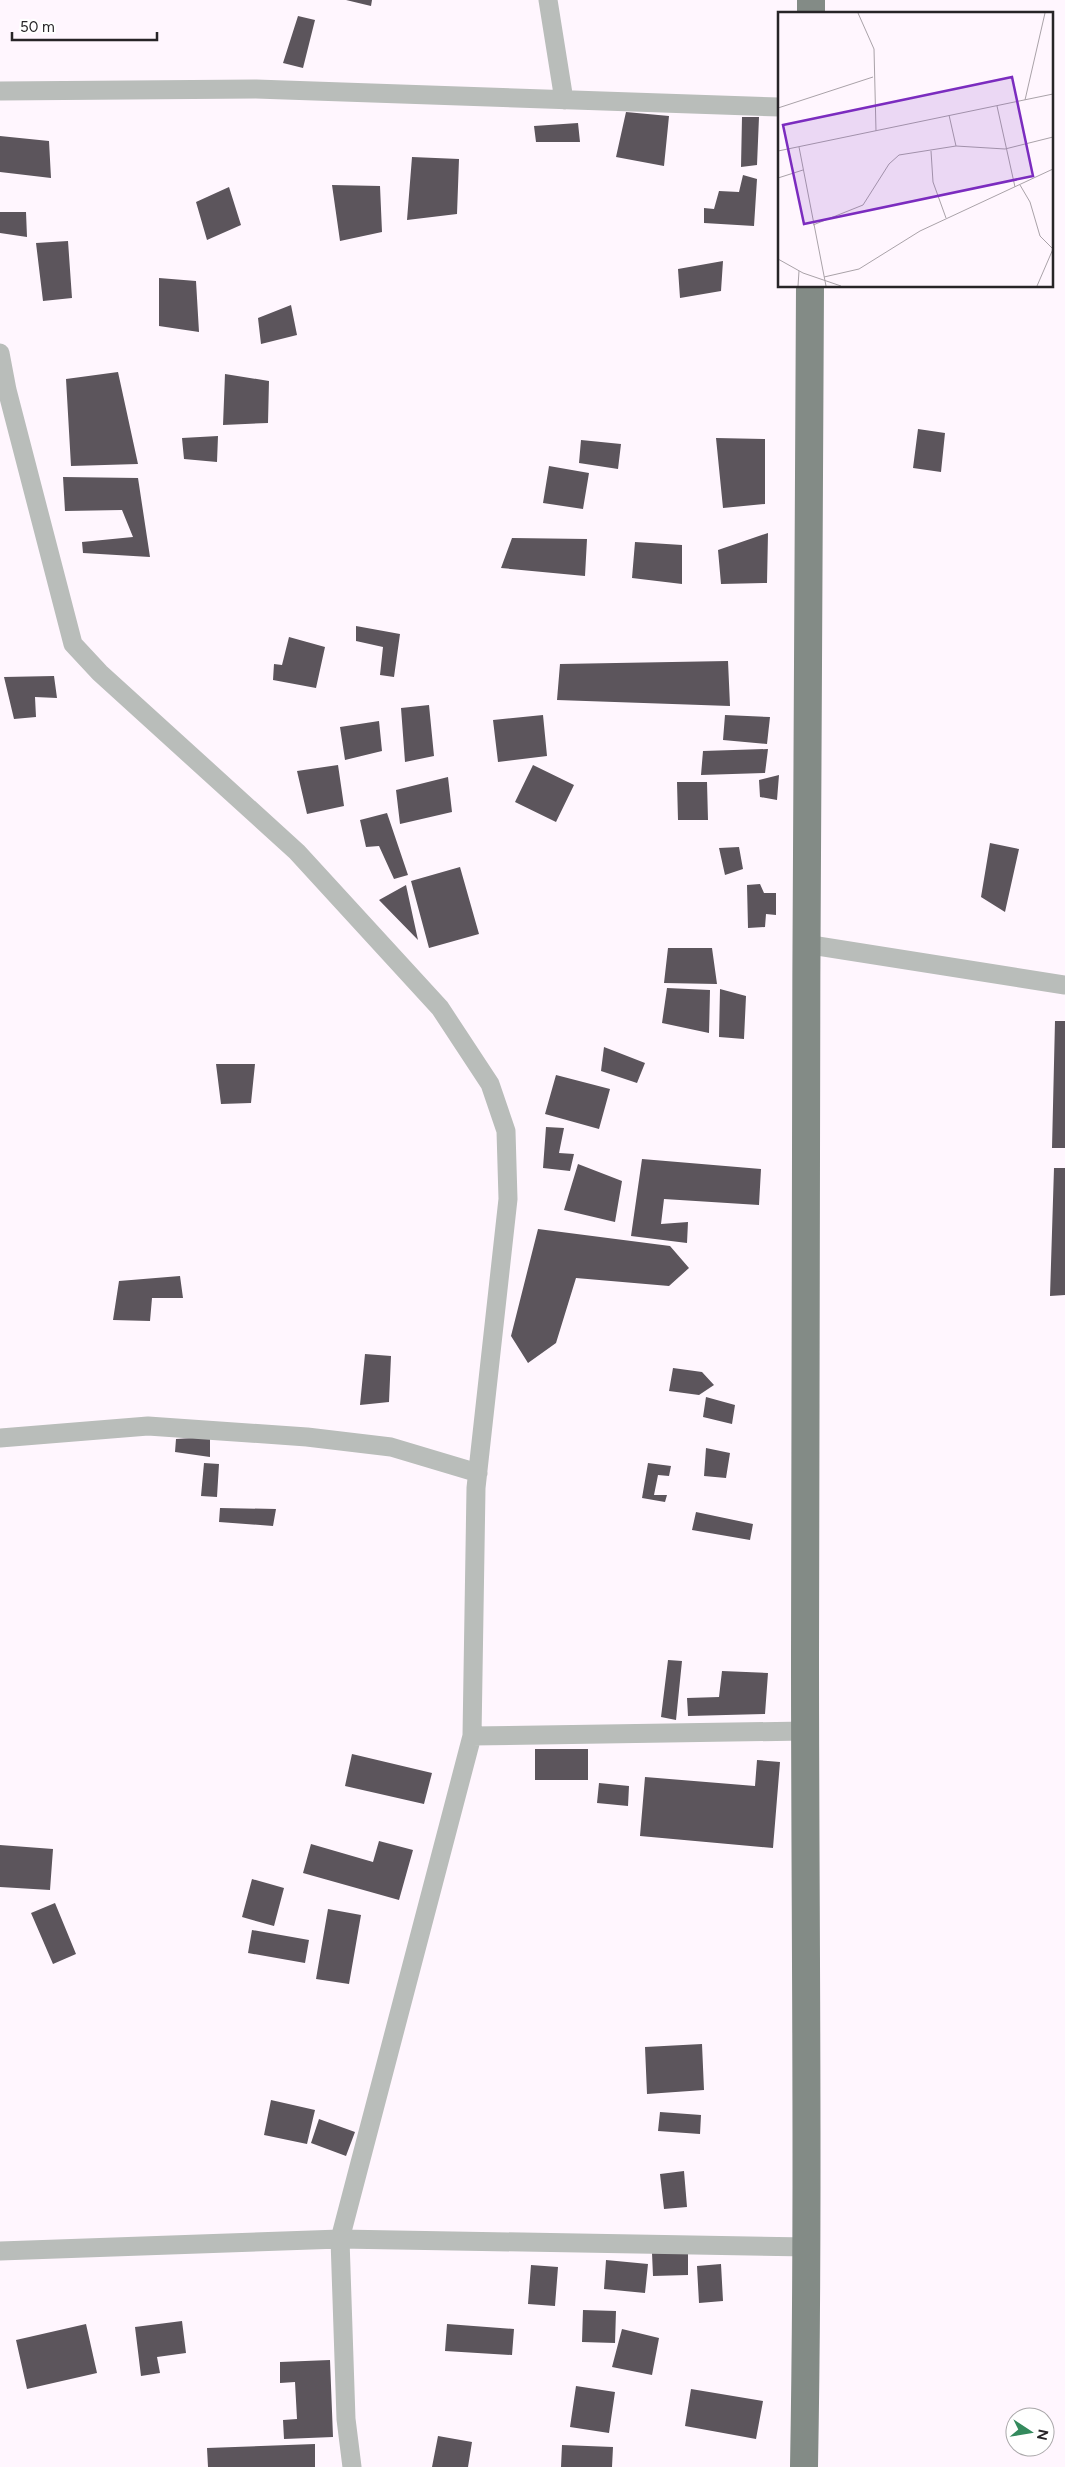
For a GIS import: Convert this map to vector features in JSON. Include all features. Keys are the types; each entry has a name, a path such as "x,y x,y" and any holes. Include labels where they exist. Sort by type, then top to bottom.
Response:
{"main road":[{"path":"804,2467 808,2247 805,1731 805,944 810,288"}],"street":[{"path":"548,0 564,100"},
{"path":"0,91 256,89 778,107"},
{"path":"0,353 7,390 73,644 100,673 297,852 440,1008 490,1084 506,1131 508,1200 478,1473 472,1736 340,2239 346,2419 352,2467"},
{"path":"805,944 1065,985"},
{"path":"0,1438 148,1426 297,1436 391,1447 478,1473"},
{"path":"472,1736 805,1731"},
{"path":"0,2251 340,2239 808,2247"}],"building":[{"path":"346,0 372,0 371,6"},
{"path":"298,16 315,20 303,68 283,63"},
{"path":"626,112 669,116 664,166 616,157"},
{"path":"742,117 759,117 757,165 741,167"},
{"path":"578,123 580,142 536,142 534,126"},
{"path":"0,136 49,141 51,178 0,172"},
{"path":"412,157 459,159 457,214 407,220"},
{"path":"743,175 757,179 754,226 704,223 704,208 714,209 719,191 739,192"},
{"path":"332,185 380,186 382,232 340,241"},
{"path":"229,187 241,225 207,240 196,202"},
{"path":"0,212 26,212 27,237 0,233"},
{"path":"68,241 72,298 43,301 36,243"},
{"path":"723,261 721,291 680,298 678,269"},
{"path":"159,278 196,281 199,332 159,326"},
{"path":"291,305 297,335 261,344 258,318"},
{"path":"118,372 138,464 71,466 66,379"},
{"path":"225,374 269,381 268,423 223,425"},
{"path":"918,429 945,433 941,472 913,468"},
{"path":"218,436 217,462 184,459 182,438"},
{"path":"716,438 765,439 765,504 723,508"},
{"path":"581,440 621,444 618,469 579,463"},
{"path":"549,466 589,473 583,509 543,503"},
{"path":"63,477 138,478 150,557 83,553 82,542 133,537 122,510 65,511"},
{"path":"768,533 767,583 721,584 718,550"},
{"path":"512,538 587,539 585,576 501,568"},
{"path":"635,542 682,545 682,584 632,578"},
{"path":"356,626 400,634 394,677 380,675 383,647 356,641"},
{"path":"289,637 325,647 316,688 273,680 274,664 282,665"},
{"path":"728,661 730,706 557,700 560,664"},
{"path":"54,676 57,698 35,697 36,717 14,719 4,677"},
{"path":"429,705 434,756 405,762 401,708"},
{"path":"543,715 547,756 498,762 493,720"},
{"path":"725,715 770,717 767,744 723,740"},
{"path":"379,721 382,751 345,760 340,727"},
{"path":"768,749 765,773 701,775 703,751"},
{"path":"338,765 344,806 307,814 297,771"},
{"path":"533,765 574,785 556,822 515,802"},
{"path":"779,775 777,800 760,797 759,780"},
{"path":"448,777 452,812 400,824 396,790"},
{"path":"677,782 707,782 708,820 678,820"},
{"path":"387,813 408,875 394,879 379,846 366,847 360,820"},
{"path":"990,843 1019,849 1005,912 981,897"},
{"path":"739,847 743,869 725,875 719,848"},
{"path":"460,867 479,934 429,948 411,881"},
{"path":"760,884 764,893 776,893 776,915 766,914 765,927 748,928 747,885"},
{"path":"406,885 418,940 379,900"},
{"path":"668,948 712,948 717,984 664,983"},
{"path":"667,988 710,990 709,1033 662,1023"},
{"path":"720,989 746,996 744,1039 719,1037"},
{"path":"1055,1021 1065,1021 1065,1148 1052,1148"},
{"path":"604,1047 645,1063 637,1083 601,1071"},
{"path":"216,1064 255,1064 251,1103 221,1104"},
{"path":"556,1075 610,1089 599,1129 545,1114"},
{"path":"546,1127 564,1128 559,1153 574,1154 570,1171 543,1168"},
{"path":"642,1159 761,1169 759,1205 664,1199 661,1224 688,1222 687,1243 631,1236"},
{"path":"578,1164 622,1181 615,1222 564,1210"},
{"path":"1054,1168 1065,1168 1065,1295 1050,1296"},
{"path":"538,1229 670,1246 689,1268 669,1286 576,1278 556,1343 528,1363 511,1336"},
{"path":"180,1276 183,1298 152,1298 150,1321 113,1320 119,1281"},
{"path":"365,1354 391,1356 389,1402 360,1405"},
{"path":"673,1368 702,1372 714,1385 699,1395 669,1391"},
{"path":"706,1397 735,1405 732,1424 703,1417"},
{"path":"210,1437 210,1457 175,1452 176,1439"},
{"path":"706,1448 730,1453 726,1478 704,1476"},
{"path":"204,1463 219,1464 217,1497 201,1496"},
{"path":"648,1463 671,1466 669,1476 658,1475 654,1495 667,1495 665,1502 642,1498"},
{"path":"220,1508 276,1509 273,1526 219,1522"},
{"path":"696,1512 753,1524 750,1540 692,1530"},
{"path":"668,1660 682,1661 676,1720 661,1717"},
{"path":"722,1671 768,1673 765,1714 688,1716 687,1698 719,1697"},
{"path":"535,1749 588,1749 588,1780 535,1780"},
{"path":"352,1754 432,1773 424,1804 345,1786"},
{"path":"757,1760 780,1762 773,1848 640,1836 645,1777 755,1786"},
{"path":"599,1783 629,1786 628,1806 597,1803"},
{"path":"379,1841 413,1850 399,1900 303,1873 311,1844 373,1862"},
{"path":"0,1845 53,1849 50,1890 0,1887"},
{"path":"252,1879 284,1888 274,1926 242,1917"},
{"path":"55,1903 76,1954 53,1964 31,1913"},
{"path":"328,1909 361,1915 349,1984 316,1979"},
{"path":"252,1930 309,1940 305,1963 248,1953"},
{"path":"702,2044 704,2090 647,2094 645,2047"},
{"path":"271,2100 315,2110 307,2144 264,2135"},
{"path":"660,2112 701,2115 700,2134 658,2131"},
{"path":"319,2119 355,2132 346,2156 311,2143"},
{"path":"684,2171 687,2207 664,2209 660,2174"},
{"path":"688,2251 688,2275 653,2276 652,2253"},
{"path":"606,2260 648,2264 645,2293 604,2289"},
{"path":"721,2264 723,2301 699,2303 697,2266"},
{"path":"531,2265 558,2267 555,2306 528,2304"},
{"path":"583,2310 616,2311 615,2343 582,2342"},
{"path":"182,2321 186,2353 157,2357 160,2373 141,2376 135,2327"},
{"path":"86,2324 97,2373 27,2389 16,2340"},
{"path":"447,2324 514,2329 512,2355 445,2351"},
{"path":"622,2329 659,2338 652,2375 612,2367"},
{"path":"330,2360 333,2437 284,2439 283,2420 297,2419 295,2382 280,2383 280,2362"},
{"path":"576,2386 615,2392 609,2433 570,2427"},
{"path":"691,2389 763,2401 756,2439 685,2426"},
{"path":"438,2436 472,2442 468,2467 432,2467"},
{"path":"315,2444 315,2467 208,2467 207,2448"},
{"path":"562,2445 613,2447 612,2467 561,2467"}]}
